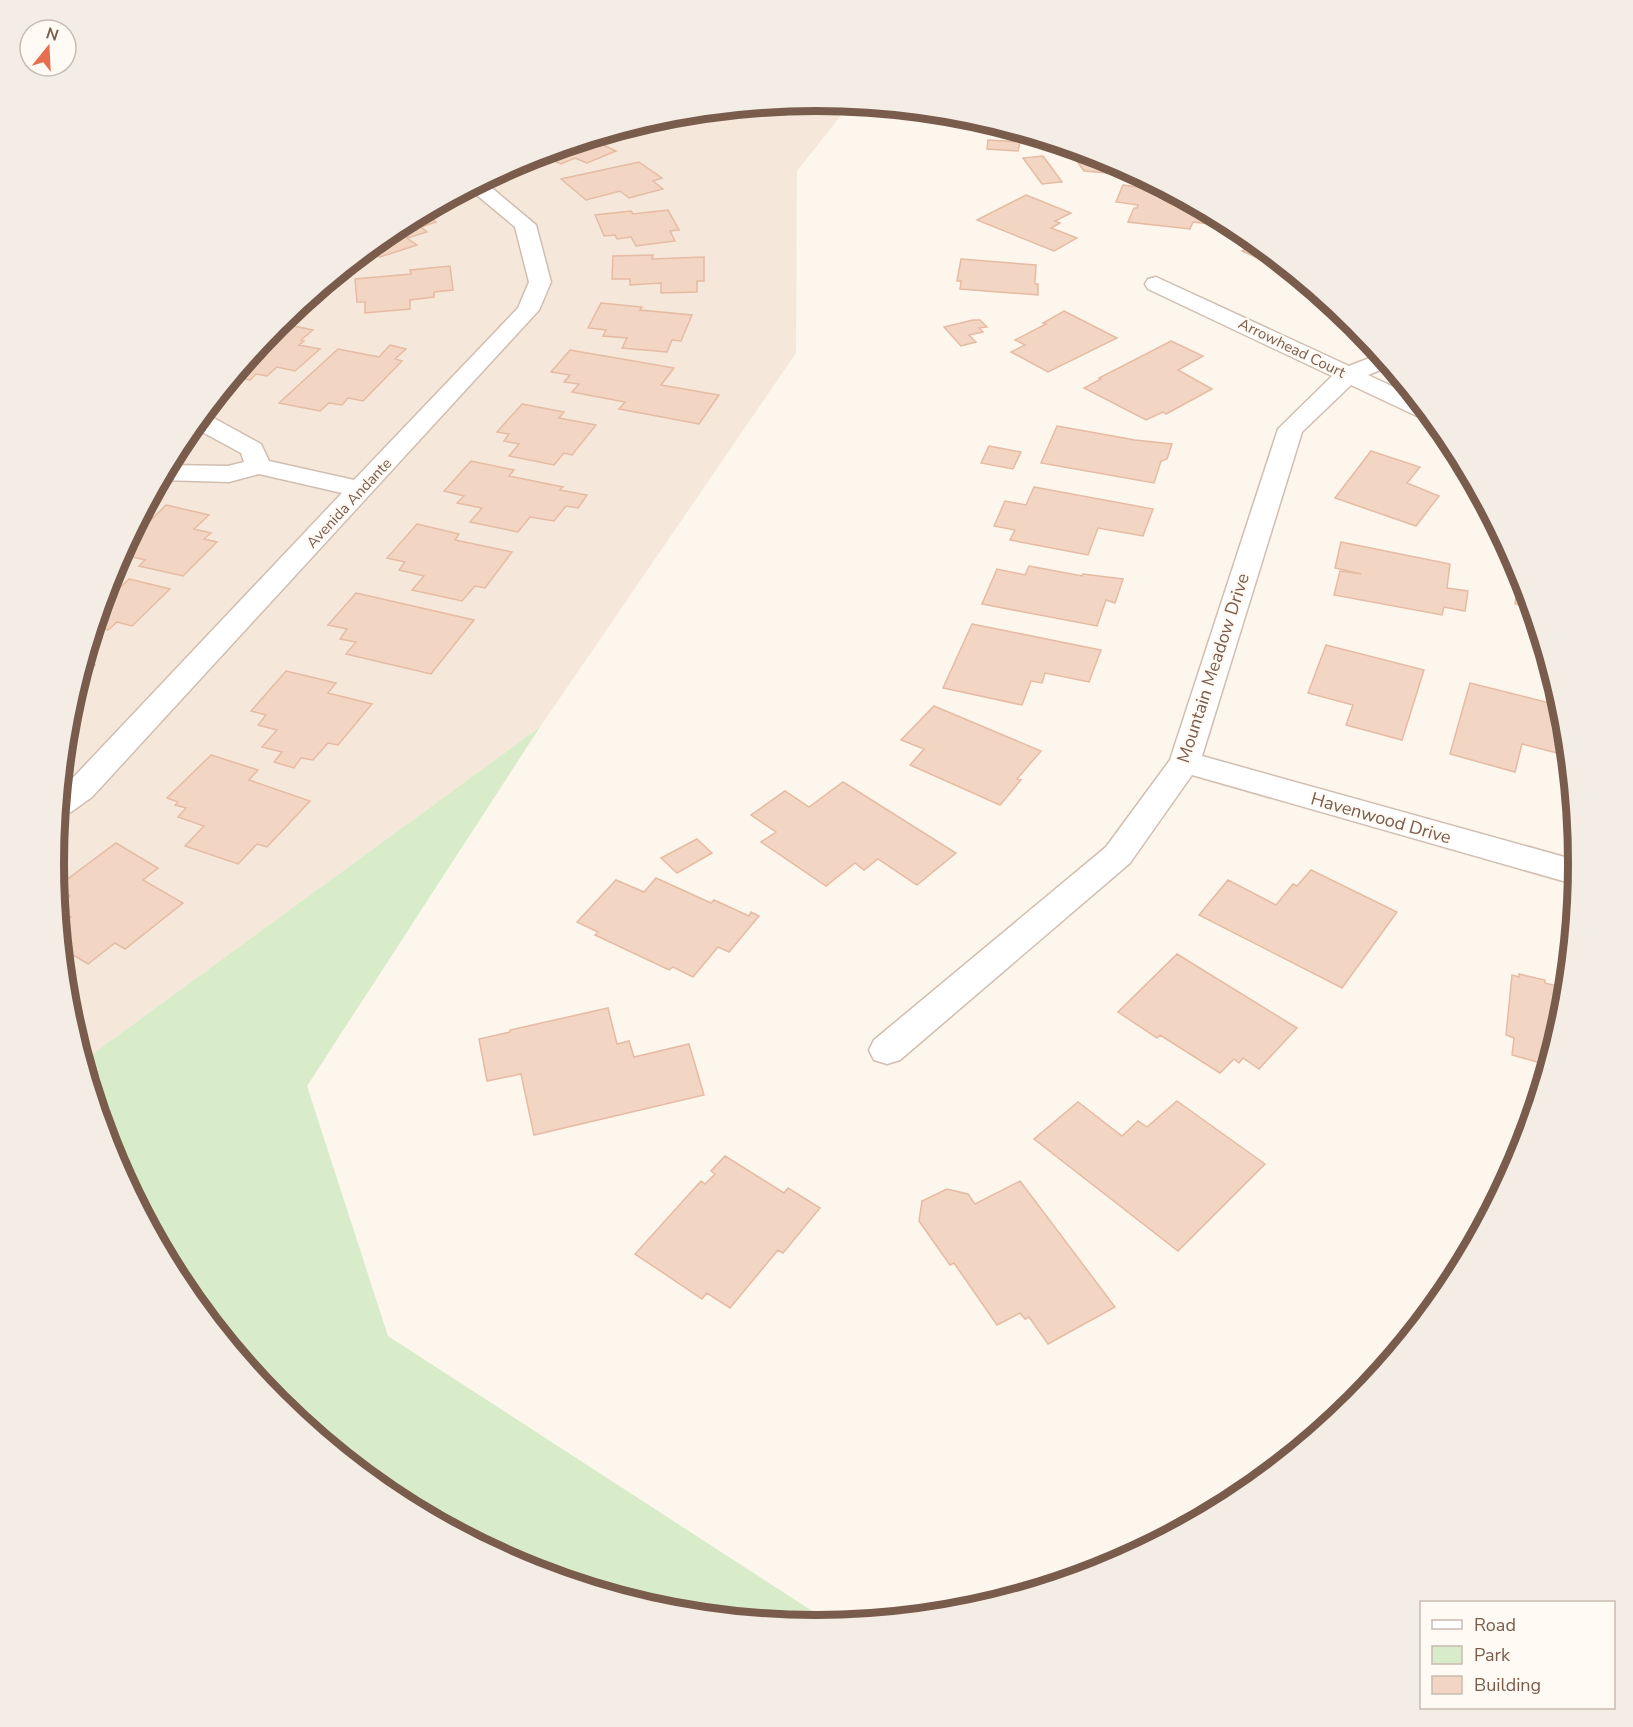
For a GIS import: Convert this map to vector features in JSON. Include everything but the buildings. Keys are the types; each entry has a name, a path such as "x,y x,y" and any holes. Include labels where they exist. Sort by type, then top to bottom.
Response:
{"street":[{"name":"Avenida Andante","path":"68,799 81,789 528,310 540,282 525,225 482,190"},
{"name":"Arrowhead Court","path":"1156,284 1412,405"},
{"name":"Mountain Meadow Drive","path":"887,1050 1118,855 1185,762 1290,429 1347,375 1377,363"},
{"path":"207,424 252,449 258,466"},
{"path":"174,473 230,474 258,466 362,490"},
{"name":"Havenwood Drive","path":"1185,762 1568,870"}],"shaded area":[{"path":"844,112 797,171 796,353 540,727 90,1056 71,962 64,864 71,765 79,717 104,622 142,531 165,487 220,406 251,368 321,298 399,238 484,189 575,151 670,126 767,113"}],"green space":[{"path":"540,727 307,1086 388,1336 820,1616 718,1609 622,1590 575,1576 484,1538 440,1515 359,1460 321,1429 251,1359 191,1281 142,1196 104,1105 90,1056"}]}
